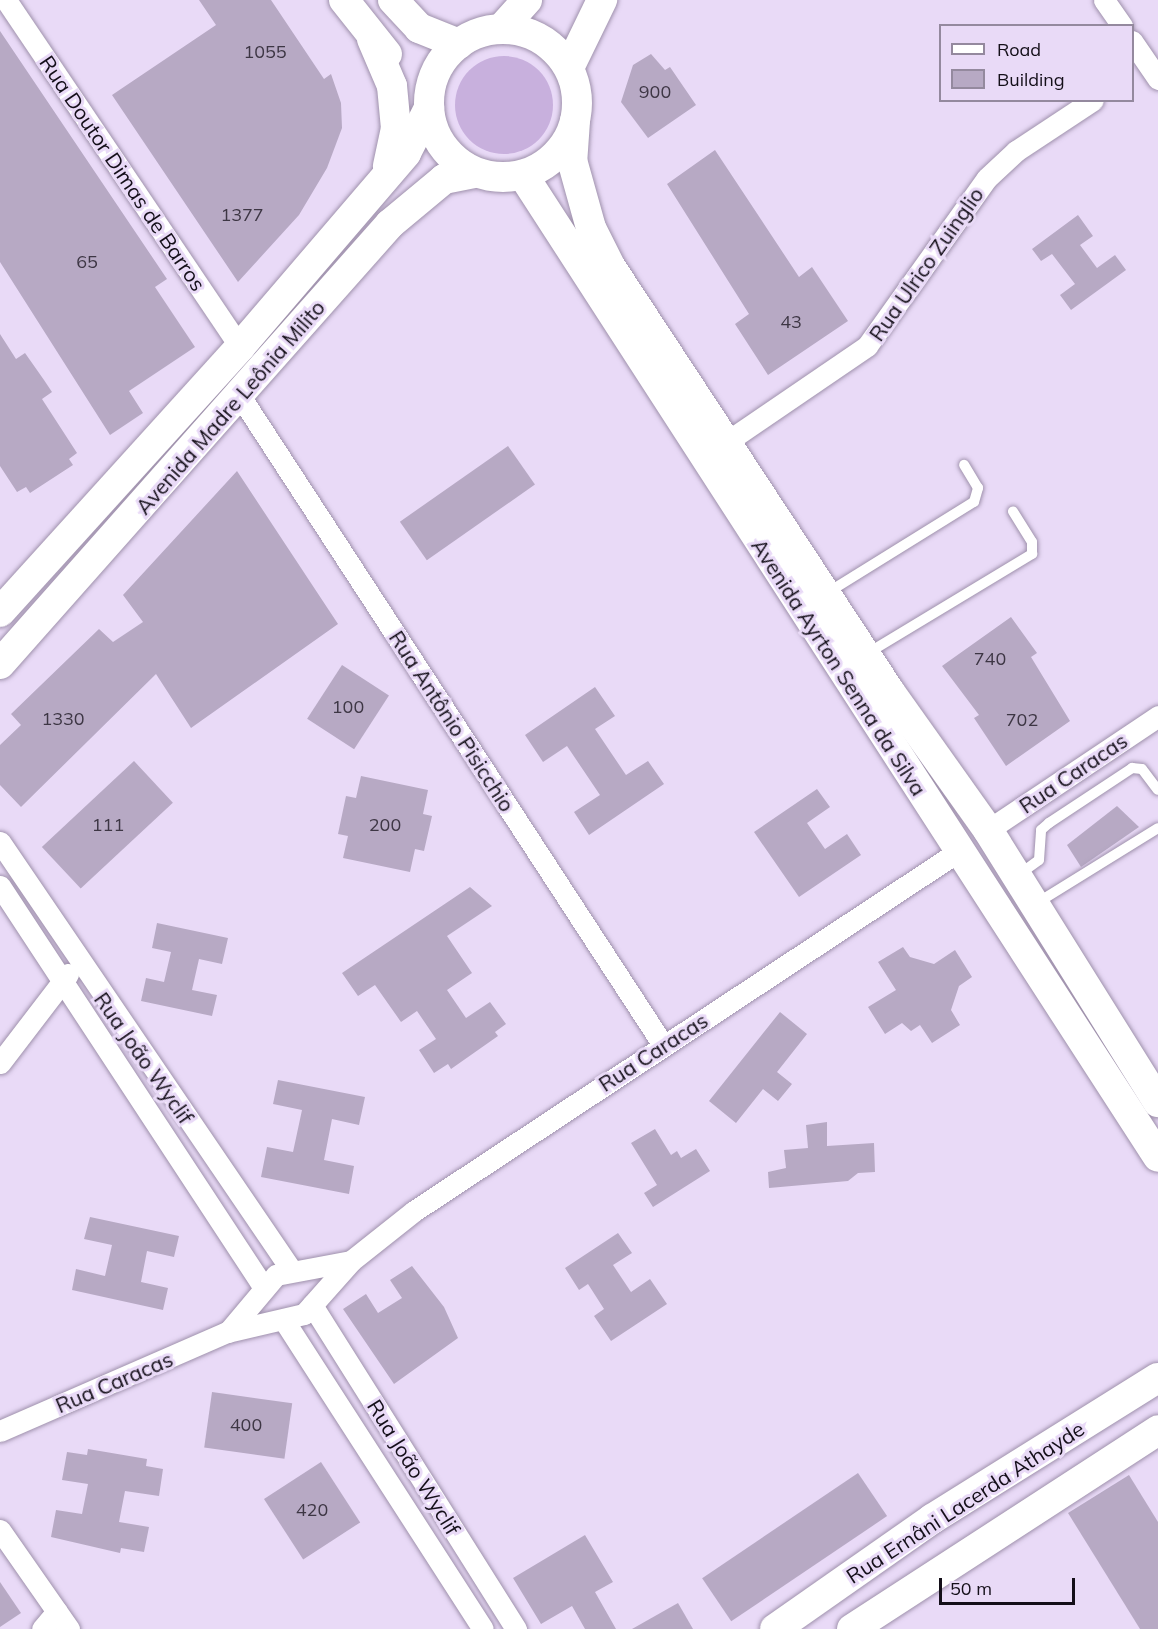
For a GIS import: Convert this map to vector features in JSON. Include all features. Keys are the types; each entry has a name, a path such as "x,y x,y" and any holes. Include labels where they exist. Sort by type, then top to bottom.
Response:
{"main road":[{"path":"345,0 372,39 429,103 442,147 475,172 523,175 556,155 575,121 578,103 569,68 542,39 501,29"},
{"path":"393,0 419,28 459,44"},
{"path":"429,103 438,68 459,44 501,29 527,0"},
{"path":"569,68 602,0"},
{"path":"372,39 392,86 396,128 387,175"},
{"name":"Avenida Madre Leônia Milito","path":"4,607 240,347 406,153 429,103"},
{"name":"Avenida Ayrton Senna da Silva","path":"575,121 572,160 591,228 725,443 865,655 988,830 1158,1102"},
{"name":"Avenida Madre Leônia Milito","path":"0,664 240,396 390,224 444,179 475,172"},
{"name":"Avenida Ayrton Senna da Silva","path":"523,175 1158,1157"},
{"name":"Rua Ernâni Lacerda Athayde","path":"774,1629 932,1519 1158,1378"},
{"name":"Rua Ernâni Lacerda Athayde","path":"852,1629 956,1557 1158,1430"},
{"path":"932,1519 956,1557"}],"street":[{"name":"Rua Doutor Dimas de Barros","path":"6,0 240,347"},
{"path":"1104,0 1121,24"},
{"path":"1134,44 1149,69"},
{"name":"Rua Ulrico Zuinglio","path":"725,443 867,346 987,178 1016,151 1090,102"},
{"name":"Rua Antônio Pisicchio","path":"240,396 663,1045"},
{"path":"41,567 67,590"},
{"path":"4,607 35,626"},
{"name":"Rua Caracas","path":"988,830 1158,716"},
{"name":"Rua João Wyclif","path":"0,842 77,961 295,1272 310,1283 313,1302 516,1629"},
{"name":"Rua Caracas","path":"0,1431 227,1332 282,1321 313,1302 351,1261 414,1211 959,851"},
{"name":"Rua João Wyclif","path":"0,886 263,1291 266,1309 282,1321 483,1629"},
{"path":"0,1063 77,961"},
{"name":"Rua Caracas","path":"227,1332 276,1275 351,1261"},
{"path":"0,1530 69,1629"},
{"path":"42,1629 57,1611"}],"lane":[{"path":"825,594 974,502 978,488 964,465"},
{"path":"865,655 1032,554 1032,542 1013,511"},
{"path":"1017,876 1039,860 1041,830 1049,822 1132,768 1142,769 1158,790"},
{"path":"1034,904 1158,828"}],"shaded area":[{"path":"504,56 523,59 539,70 550,86 553,105 550,124 539,140 523,151 504,154 485,151 469,140 458,124 455,105 458,86 469,70 485,59"}],"building":[{"path":"199,0 271,0 324,79 331,74 341,103 342,128 327,168 299,215 238,282 112,95 216,25"},
{"path":"0,31 167,279 155,287 195,347 129,391 143,413 110,435 0,262"},
{"path":"651,54 665,70 670,67 696,105 648,138 621,102 633,65"},
{"path":"715,150 799,277 812,267 848,321 768,375 735,324 749,314 667,184"},
{"path":"1078,215 1093,236 1080,245 1097,268 1115,255 1126,270 1071,310 1060,295 1075,284 1052,254 1041,261 1032,249"},
{"path":"0,334 16,359 25,353 52,392 42,399 77,453 69,459 73,465 30,493 26,487 17,492 0,466"},
{"path":"508,446 535,485 427,560 400,522"},
{"path":"237,471 338,624 191,728 156,674 21,807 0,785 0,745 21,725 11,714 99,629 113,642 143,622 123,595"},
{"path":"1011,617 1037,653 1031,657 1070,721 1006,766 974,718 979,715 942,666"},
{"path":"342,665 389,695 354,749 307,719"},
{"path":"595,687 615,716 595,729 626,775 648,761 664,784 589,835 574,812 600,795 567,746 543,762 525,735"},
{"path":"134,761 173,803 81,889 42,847"},
{"path":"361,776 428,790 423,814 432,816 424,851 415,849 410,872 343,858 348,836 338,834 346,796 356,798"},
{"path":"817,789 830,807 807,823 825,849 847,834 861,855 799,897 754,832"},
{"path":"1117,806 1139,827 1081,867 1067,845"},
{"path":"470,887 492,906 447,936 472,973 447,990 466,1018 490,1002 506,1024 495,1032 498,1036 451,1069 448,1064 434,1073 419,1050 436,1039 417,1011 401,1022 375,985 358,996 342,973"},
{"path":"157,923 228,938 222,964 199,959 192,990 217,995 212,1016 141,1001 146,978 164,982 171,952 152,948"},
{"path":"903,947 910,957 934,964 955,950 972,977 959,986 951,1010 960,1025 932,1043 920,1025 911,1031 902,1023 885,1034 868,1007 896,990 878,962"},
{"path":"780,1012 807,1034 777,1072 792,1084 778,1101 763,1089 736,1123 709,1101"},
{"path":"278,1080 365,1097 359,1125 332,1119 324,1160 354,1166 349,1194 261,1177 267,1147 293,1152 302,1110 273,1104"},
{"path":"827,1122 827,1146 874,1143 875,1172 858,1173 848,1181 769,1188 768,1172 786,1168 784,1150 808,1148 806,1125"},
{"path":"655,1129 671,1155 677,1151 681,1158 696,1149 710,1171 653,1207 644,1193 657,1185 631,1143"},
{"path":"90,1217 179,1236 174,1257 147,1251 141,1282 168,1288 163,1310 72,1290 76,1269 105,1276 112,1245 84,1239"},
{"path":"618,1233 632,1253 613,1265 631,1292 650,1279 667,1304 611,1341 594,1316 604,1309 588,1284 579,1290 565,1268"},
{"path":"412,1266 444,1307 458,1338 394,1384 343,1309 366,1294 378,1313 402,1298 390,1280"},
{"path":"212,1392 292,1403 284,1459 204,1447"},
{"path":"88,1449 147,1459 146,1466 163,1469 159,1496 125,1491 119,1522 149,1527 144,1552 121,1548 120,1553 51,1537 56,1510 82,1514 88,1484 62,1480 67,1452 87,1455"},
{"path":"321,1462 360,1522 303,1559 264,1499"},
{"path":"858,1473 887,1516 731,1621 702,1578"},
{"path":"1129,1475 1158,1522 1158,1629 1140,1629 1068,1513"},
{"path":"585,1535 613,1582 595,1592 616,1629 585,1629 572,1606 541,1624 513,1578"},
{"path":"0,1582 21,1613 0,1627"},
{"path":"678,1603 693,1629 632,1629"}]}
